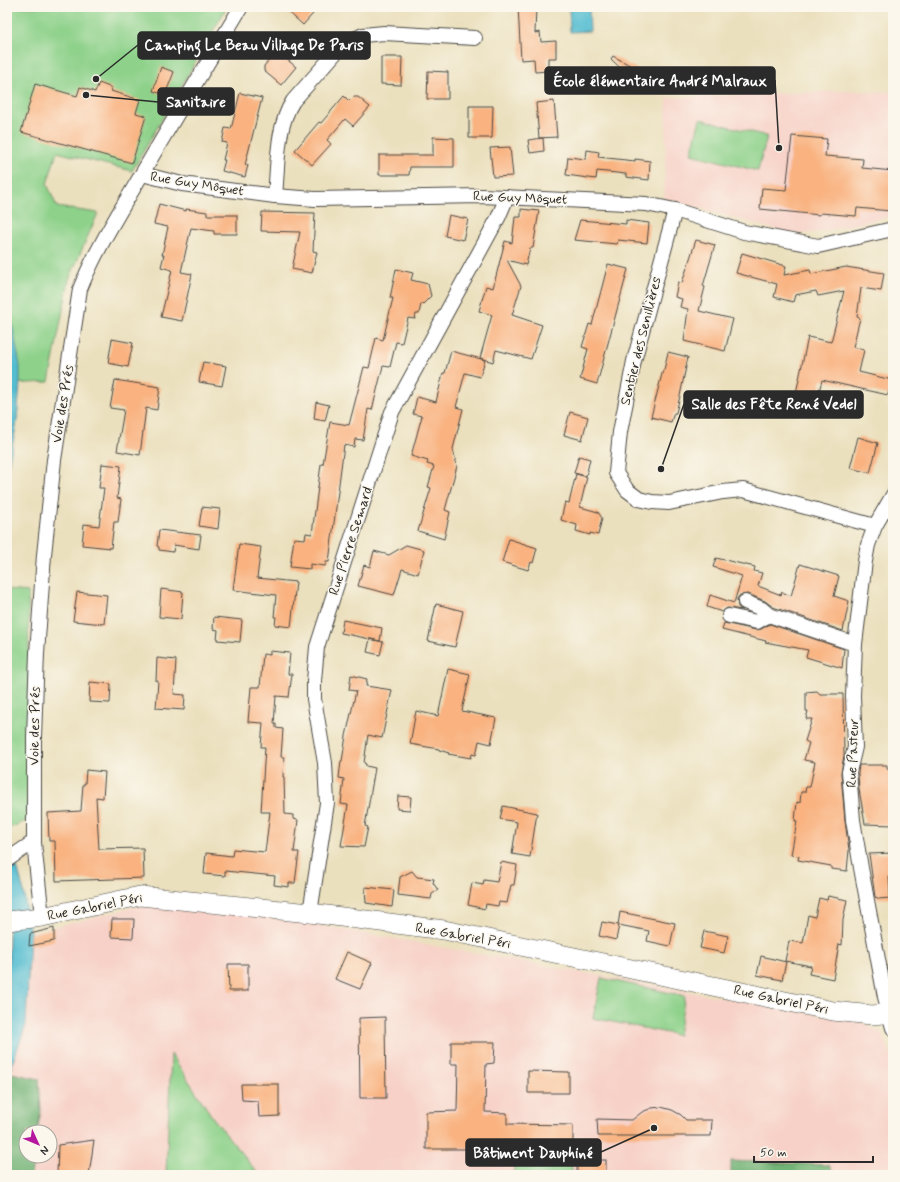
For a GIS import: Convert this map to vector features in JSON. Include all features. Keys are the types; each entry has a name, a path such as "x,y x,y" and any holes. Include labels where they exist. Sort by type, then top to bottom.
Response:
{"main road":[{"name":"Rue Gabriel Péri","path":"7,921 38,917 140,896 310,913 444,930 833,1011 892,1018"}],"street":[{"name":"Voie des Prés","path":"38,917 32,844 37,653 44,556 54,460 80,288 103,242 241,7"},
{"path":"276,196 283,123 287,110 293,101 338,50 347,43 364,35 384,33 475,38"},
{"name":"Rue Guy Môquet","path":"142,174 182,184 276,196 315,199 482,196 646,204 675,210 744,232 818,246 893,229"},
{"name":"Rue Pierre Semard","path":"310,913 327,803 325,763 314,699 314,675 317,647 392,412 498,218 507,197"},
{"name":"Sentier des Senillières","path":"675,210 634,361 620,432 616,472 626,490 639,499 652,502 669,503 723,492 743,490 875,526"},
{"name":"Rue Pasteur","path":"892,1018 885,997 853,820 849,772 855,747 853,696 855,644 865,561 868,545 875,526 893,495"},
{"path":"745,602 762,609 770,615 855,644"},
{"path":"729,616 757,622 770,615"},
{"path":"7,860 32,844"}],"shaded area":[{"path":"836,91 893,92 893,216 813,233 791,234 664,198 667,98"},
{"path":"143,905 279,918 864,1023 880,1032 893,1059 893,1175 7,1175 7,952 9,932 30,933"}],"green space":[{"path":"11,7 227,7 132,171 57,152 47,184 57,207 98,213 69,279 49,382 9,384 7,421 7,19"},
{"path":"700,119 767,136 758,171 691,154"},
{"path":"7,370 9,401 7,421"},
{"path":"7,590 28,592 31,819 7,829"},
{"path":"601,978 685,996 678,1035 593,1018"},
{"path":"171,1054 213,1118 259,1175 166,1175"},
{"path":"7,1072 39,1079 41,1111 39,1124 18,1124 18,1164 33,1164 31,1175 7,1175"},
{"path":"572,1156 572,1175 514,1175 514,1158"},
{"path":"731,1161 829,1165 835,1175 731,1175"}],"water":[{"path":"569,7 589,7 590,31 570,32"},
{"path":"7,298 20,366 20,383 17,422 7,472 7,421 9,401 7,370"},
{"path":"7,595 10,628 7,719"},
{"path":"7,804 10,842 23,888 30,932 26,1025 7,1078 9,932 7,925"}],"building":[{"path":"283,7 319,7 303,25"},
{"path":"518,7 536,7 535,33 540,32 541,42 556,41 556,58 548,58 548,71 535,72 534,59 521,60"},
{"path":"277,51 296,67 281,85 264,71 264,66"},
{"path":"613,56 648,75 637,84 611,59"},
{"path":"381,57 402,57 401,85 381,84"},
{"path":"161,67 174,72 165,95 153,91"},
{"path":"428,71 448,72 448,99 427,99"},
{"path":"99,83 112,88 111,91 140,100 136,113 146,116 132,163 21,132 35,84 77,96 80,87 95,92"},
{"path":"240,93 262,98 245,165 248,165 245,177 222,171 227,143 222,142 225,128 231,129"},
{"path":"344,96 349,101 353,97 358,97 370,107 353,126 345,119 327,140 331,144 312,165 295,150"},
{"path":"554,101 557,137 539,138 536,103"},
{"path":"469,106 493,106 492,138 469,138"},
{"path":"792,136 827,139 825,156 863,159 862,168 893,171 893,203 891,211 857,208 856,216 821,213 820,215 760,209 762,188 786,190"},
{"path":"433,137 454,138 454,167 410,167 409,175 379,175 379,155 433,155"},
{"path":"543,138 544,151 530,153 528,140"},
{"path":"510,147 513,176 493,177 490,148"},
{"path":"587,150 599,152 598,157 650,161 649,180 626,177 626,174 597,171 596,179 566,175 568,157 586,159"},
{"path":"159,204 186,211 186,209 207,212 207,215 237,215 237,234 214,234 214,231 191,228 181,272 192,274 182,321 161,317 172,270 161,267 168,227 154,224"},
{"path":"521,209 539,211 533,248 530,248 526,265 507,260 521,286 512,315 542,325 531,359 496,350 493,362 480,358 492,315 479,311 486,286 493,288 505,241 512,243 515,217 521,217"},
{"path":"262,212 315,213 313,251 317,252 312,273 292,269 300,232 261,231"},
{"path":"449,215 468,219 463,240 445,236"},
{"path":"580,220 626,224 626,220 649,223 647,243 618,240 617,244 574,240"},
{"path":"696,240 715,245 703,286 705,287 699,311 733,319 725,351 684,341 688,309 680,307 682,299 675,297 678,282 682,283"},
{"path":"742,253 786,266 784,275 810,270 811,274 846,267 884,273 881,291 861,288 857,317 860,318 853,347 864,350 859,372 892,380 888,395 822,380 814,412 793,407 808,337 831,342 844,291 818,296 816,291 795,295 793,302 774,297 777,284 736,273"},
{"path":"608,264 628,269 597,384 580,379 588,349 582,347 589,324 592,325"},
{"path":"396,269 413,273 411,280 428,284 431,296 423,304 421,304 419,314 416,314 415,319 408,318 402,343 396,342 390,367 383,366 372,410 368,409 363,440 355,439 354,447 344,445 329,562 326,562 325,566 310,564 310,569 290,567 294,538 305,539 306,533 312,534 321,464 323,464 330,422 349,425 364,367 369,368 376,338 383,340 393,298 390,298"},
{"path":"112,339 133,343 128,367 108,363"},
{"path":"451,351 485,360 480,377 465,373 456,407 463,409 453,449 457,466 445,510 450,512 444,539 418,531 431,488 428,487 434,466 427,464 428,461 411,456 422,416 413,414 417,397 436,402 443,373 445,373"},
{"path":"668,352 688,357 676,413 674,413 671,422 651,417"},
{"path":"203,362 226,366 222,386 199,382"},
{"path":"115,380 160,387 157,410 146,408 140,455 117,451 124,410 110,408"},
{"path":"316,402 329,405 325,421 314,419"},
{"path":"570,412 588,417 582,440 564,435"},
{"path":"858,437 878,443 870,473 850,468"},
{"path":"579,456 590,459 586,476 574,473"},
{"path":"102,464 121,466 117,498 121,499 118,522 114,522 111,548 82,545 84,524 99,526 104,488 99,488"},
{"path":"576,474 587,477 580,507 598,512 602,518 598,535 590,533 590,535 576,531 577,525 561,520 565,502 569,503"},
{"path":"202,507 220,509 218,529 199,526"},
{"path":"159,530 201,535 199,549 174,545 173,552 159,550 159,547 157,546"},
{"path":"509,539 537,548 533,563 531,562 528,570 502,562"},
{"path":"239,544 261,547 257,578 296,582 291,627 275,625 276,617 274,617 276,595 233,590"},
{"path":"406,545 424,550 418,574 402,569 394,595 358,586 364,565 370,567 374,551 389,555"},
{"path":"716,558 755,567 754,571 762,573 758,586 781,595 782,592 791,596 800,564 839,576 834,596 849,601 843,631 773,607 765,601 748,594 740,595 737,599 738,607 743,610 727,608 722,612 707,607 710,595 734,603 742,576 713,567"},
{"path":"161,589 183,592 181,619 159,617"},
{"path":"77,592 107,595 104,624 73,621"},
{"path":"436,604 463,611 455,647 428,641"},
{"path":"214,617 242,620 240,642 217,640 218,630 213,629"},
{"path":"343,620 382,628 380,641 341,633"},
{"path":"724,623 756,630 770,624 844,649 842,668 806,657 808,650 765,642 766,641 722,630"},
{"path":"370,639 383,642 380,655 367,652"},
{"path":"270,651 290,653 288,674 292,674 289,697 276,696 274,724 276,724 276,728 283,729 281,757 284,757 283,777 285,814 293,815 293,819 298,820 294,852 299,852 295,883 289,883 289,887 274,885 275,876 225,871 225,876 204,874 206,853 232,856 233,849 265,852 270,812 261,812 265,747 261,747 263,723 248,722 251,687 260,687 263,654 270,655"},
{"path":"157,658 176,660 174,694 185,695 184,710 156,708 158,681 156,681"},
{"path":"448,669 470,674 462,711 496,718 491,744 479,741 476,755 472,754 471,758 448,754 449,753 439,749 410,744 416,711 438,716"},
{"path":"351,675 367,679 366,686 392,690 382,738 368,735 364,763 366,766 375,768 365,826 368,827 364,847 341,846 348,805 341,804 344,779 339,778 341,761 356,691 349,690"},
{"path":"90,682 111,684 110,703 89,702"},
{"path":"817,691 820,694 843,694 844,755 841,773 849,850 847,871 831,869 831,866 798,860 799,856 791,855 797,821 795,821 797,802 800,803 801,792 805,792 806,787 810,787 815,762 804,760 809,743 805,741 812,719 806,719 808,711 806,711 806,692"},
{"path":"859,765 887,765 887,769 893,770 893,825 865,824 859,789"},
{"path":"86,770 105,772 103,798 96,797 99,849 143,848 144,878 56,881 55,841 49,841 48,813 81,811 83,784 85,784"},
{"path":"398,796 411,797 410,810 397,809"},
{"path":"503,806 537,813 530,857 512,854 517,822 500,819"},
{"path":"893,853 893,875 889,876 890,898 878,899 875,897 869,854"},
{"path":"501,862 517,865 514,885 511,885 507,903 499,902 498,906 486,904 485,909 468,905 472,883 483,885 484,880 497,882"},
{"path":"412,871 417,877 434,879 433,883 438,890 432,894 431,899 398,895 400,877"},
{"path":"365,887 394,890 392,907 366,903"},
{"path":"828,896 847,900 843,920 842,945 839,944 833,979 809,974 811,966 785,961 789,941 803,943 808,915 815,917 819,898 827,900"},
{"path":"620,912 675,923 670,946 647,941 649,931 619,925 616,940 599,936 602,922 618,925"},
{"path":"112,919 134,919 133,938 111,937"},
{"path":"54,928 54,941 29,946 30,934"},
{"path":"704,931 728,936 724,953 700,948"},
{"path":"347,952 372,963 360,989 335,979"},
{"path":"761,956 786,962 782,980 757,975"},
{"path":"228,964 248,964 248,991 229,991"},
{"path":"385,1017 386,1098 360,1098 359,1018"},
{"path":"451,1042 495,1042 494,1063 486,1064 485,1112 507,1113 507,1124 573,1125 573,1149 426,1149 426,1112 457,1111 458,1064 451,1064"},
{"path":"528,1071 569,1072 569,1093 528,1093"},
{"path":"241,1084 279,1084 279,1116 259,1117 258,1101 242,1100"},
{"path":"661,1107 672,1110 686,1120 712,1120 711,1136 598,1136 597,1119 632,1120 642,1112 652,1108"},
{"path":"94,1140 89,1175 57,1175 58,1145"},
{"path":"577,1160 606,1160 606,1175 577,1175"}],"place":[{"name":"Camping Le Beau Village De Paris","path":"96,79"},
{"name":"Sanitaire","path":"86,95"},
{"name":"École élémentaire André Malraux","path":"779,148"},
{"name":"Salle des Fête René Vedel","path":"661,469"},
{"name":"Bâtiment Dauphiné","path":"654,1128"}]}
